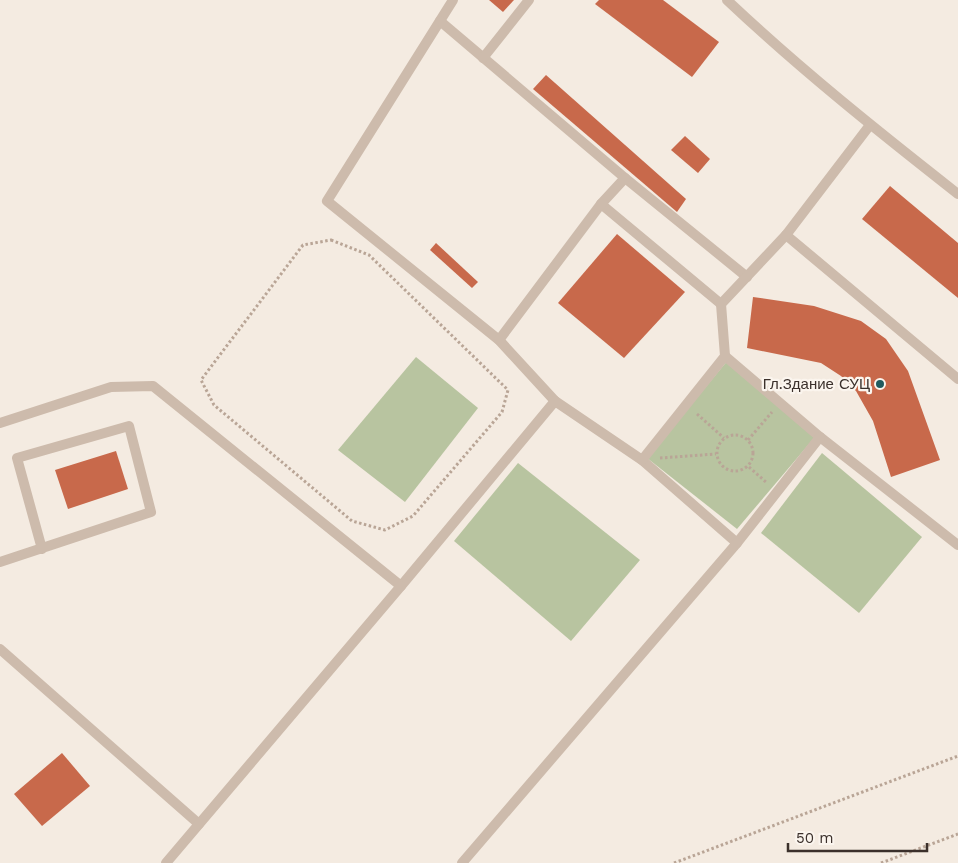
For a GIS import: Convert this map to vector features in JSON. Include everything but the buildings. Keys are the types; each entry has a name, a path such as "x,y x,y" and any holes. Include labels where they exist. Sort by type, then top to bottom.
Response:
{"lane":[{"path":"453,0 327,201 499,340 554,401 642,460 738,543"},
{"path":"484,58 529,0"},
{"path":"727,0 772,43 870,125 958,194"},
{"path":"440,21 624,178 748,277"},
{"path":"721,304 786,235 870,125"},
{"path":"499,340 601,204 624,178"},
{"path":"601,204 721,304 725,356 642,460"},
{"path":"786,235 958,379"},
{"path":"725,356 820,437 958,544"},
{"path":"0,424 111,387 153,386 401,586"},
{"path":"166,863 401,586 554,401"},
{"path":"0,562 42,549 151,512 129,426 16,458 42,549"},
{"path":"462,863 738,543 820,437"},
{"path":"0,649 199,824"}],"path":[{"path":"331,240 369,255 508,390 502,412 414,516 385,530 352,521 214,405 201,380 303,246 331,240"},
{"path":"748,440 780,402"},
{"path":"686,405 724,438"},
{"path":"736,435 748,440 754,452 749,467 737,472 731,471 720,464 716,454 724,438 736,435"},
{"path":"642,460 716,454"},
{"path":"749,467 777,491"},
{"path":"674,863 958,756"},
{"path":"881,863 958,834"}],"green space":[{"path":"416,357 478,408 405,502 338,450"},
{"path":"728,360 815,437 737,529 647,458"},
{"path":"822,453 922,537 859,613 761,533"},
{"path":"518,463 640,560 571,641 454,541"}],"place":[{"name":"Гл.Здание СУЦ","path":"880,384"}]}
